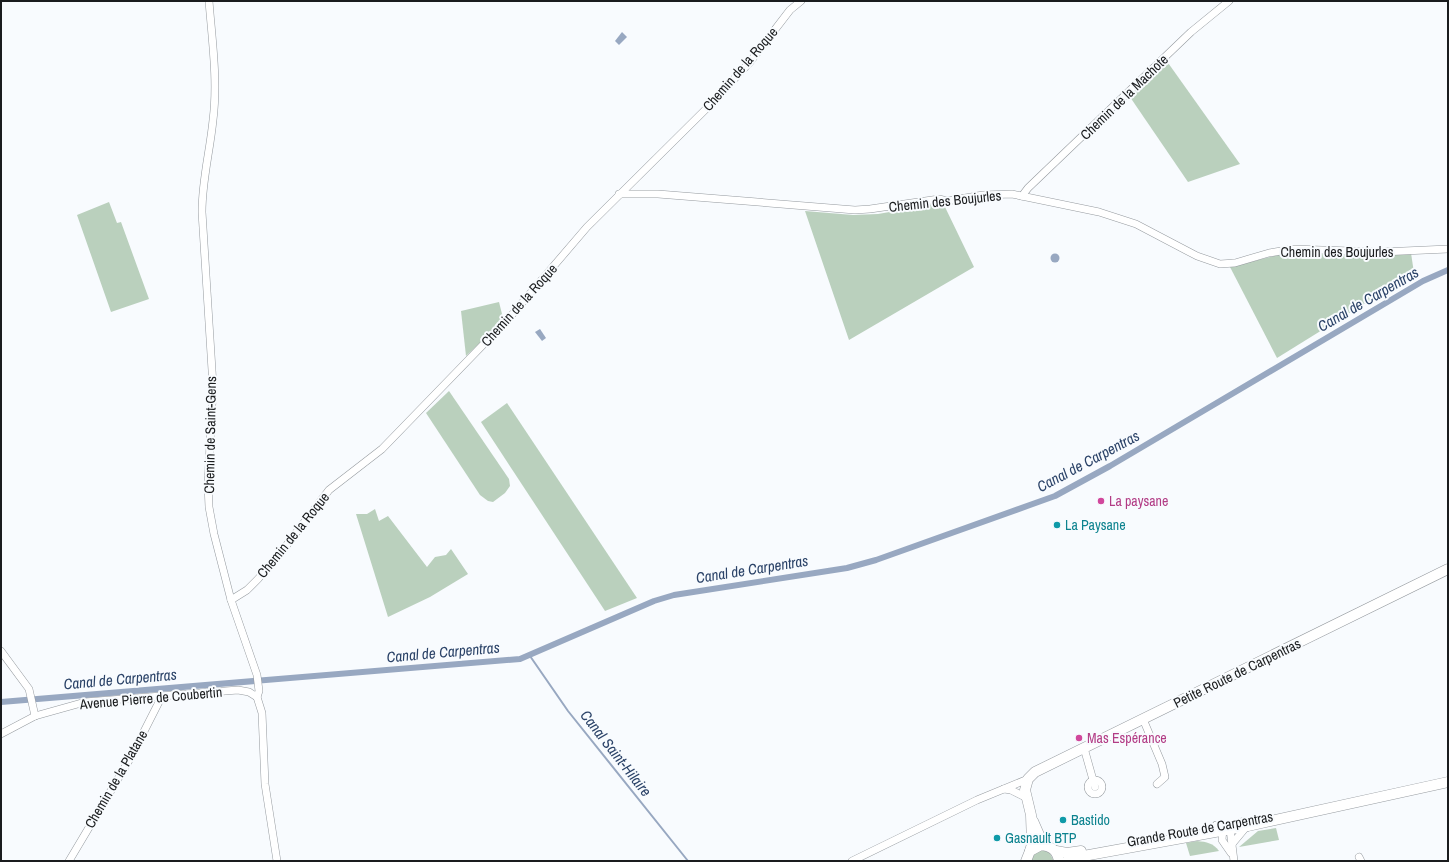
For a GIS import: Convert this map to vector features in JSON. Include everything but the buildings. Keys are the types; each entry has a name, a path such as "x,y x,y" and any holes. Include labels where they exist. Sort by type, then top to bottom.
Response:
{"main road":[{"name":"Petite Route de Carpentras","path":"1028,779 1035,772 1448,569"},
{"path":"1028,779 1025,790 1031,815 1040,837 1047,845"},
{"name":"Grande Route de Carpentras","path":"1067,861 1078,857 1204,833 1246,823 1346,805 1448,782"},
{"path":"1026,857 1032,844 1031,815"},
{"name":"Grande Route de Carpentras","path":"1047,845 1057,856 1223,828"},
{"path":"1026,857 1040,845 1047,845"}],"street":[{"name":"Chemin de Saint-Gens","path":"209,1 215,91 213,120 202,187 212,386 208,484 214,534 231,600 258,681 257,697 262,713 264,784 277,861"},
{"name":"Chemin de la Roque","path":"231,600 247,590 258,579 286,546 329,490 382,450 510,317 587,227 706,109 750,62 790,10 801,1"},
{"name":"Chemin de la Machote","path":"1022,196 1028,188 1191,32 1229,1"},
{"name":"Chemin des Boujurles","path":"619,194 658,194 855,210 939,199 947,201 983,195 1022,196 1098,212 1136,224 1197,256 1220,264 1235,263 1269,253 1294,249 1382,252 1448,249"},
{"path":"1,651 26,684 32,700 35,716"},
{"name":"Avenue Pierre de Coubertin","path":"1,734 35,716 86,702 238,690 249,692 257,697"},
{"name":"Chemin de la Platane","path":"69,861 131,757 162,696"},
{"path":"1143,719 1162,764 1165,777 1157,784"},
{"path":"1084,748 1095,787"},
{"name":"Petite Route de Carpentras","path":"852,861 1000,789 1028,779"},
{"path":"1000,789 1012,790 1027,798"},
{"path":"1232,844 1246,823"},
{"path":"1222,840 1223,828"},
{"path":"1223,828 1232,844 1234,861"},
{"path":"1204,833 1222,840 1232,854"}],"green space":[{"path":"1166,60 1240,164 1188,182 1130,97"},
{"path":"109,202 117,223 121,222 149,299 111,312 77,215"},
{"path":"936,204 945,207 974,267 849,340 805,211 853,215 878,214"},
{"path":"1290,252 1411,253 1414,273 1277,358 1230,267"},
{"path":"499,302 503,318 501,323 466,356 461,311"},
{"path":"449,391 509,479 510,486 505,493 493,502 488,501 480,495 426,413"},
{"path":"507,403 637,598 605,611 481,422"},
{"path":"375,509 379,521 388,516 427,567 435,557 446,555 451,549 468,574 430,597 388,617 356,514 367,514"},
{"path":"1276,828 1279,840 1239,847 1258,831"},
{"path":"1197,841 1210,843 1219,851 1190,856 1186,843"},
{"path":"1041,849 1049,852 1054,861 1030,861 1031,856"}],"water":[{"path":"622,32 627,37 619,45 615,41"},
{"path":"1053,254 1057,254 1059,258 1057,262 1053,262 1051,260 1051,256"},
{"path":"540,329 546,338 542,341 535,332"}],"waterway":[{"name":"Canal de Carpentras","path":"1,702 520,659 654,601 674,595 847,568 876,560 1055,496 1110,466 1423,281 1448,270"},
{"name":"Canal Saint-Hilaire","path":"530,656 568,711 688,861"}],"place":[{"name":"La paysane","path":"1101,501"},
{"name":"La Paysane","path":"1057,525"},
{"name":"Mas Espérance","path":"1079,738"},
{"name":"Bastido","path":"1063,820"},
{"name":"Gasnault BTP","path":"997,838"}]}
